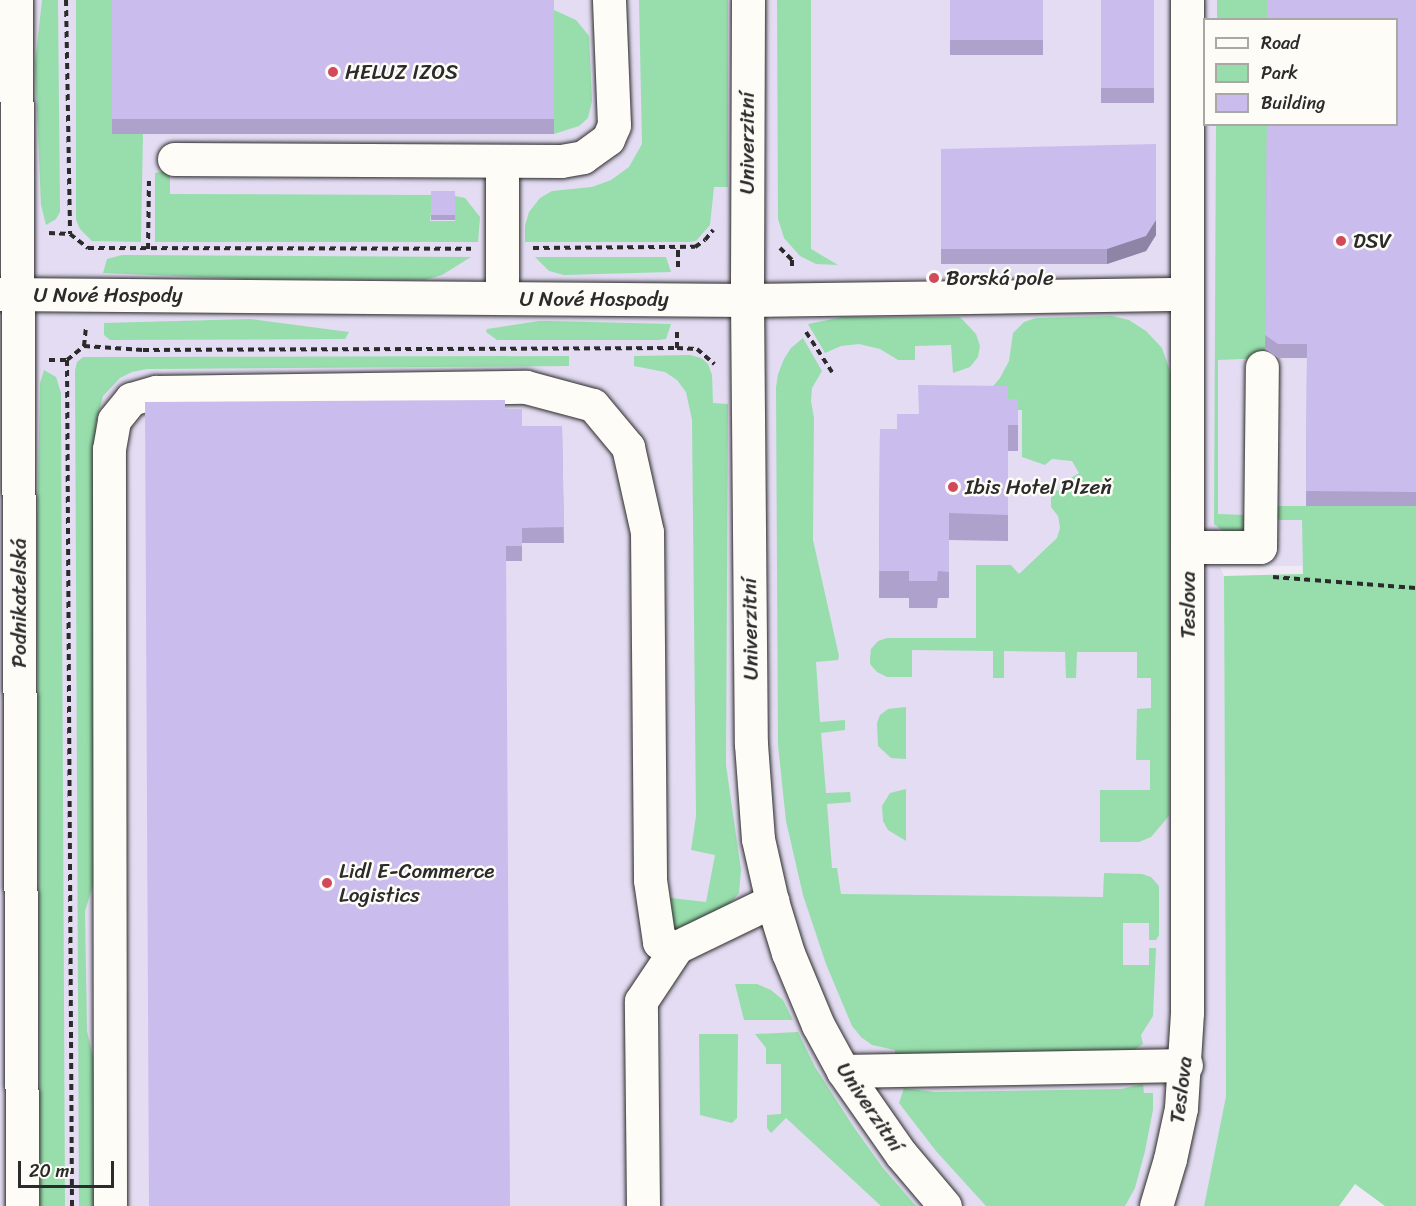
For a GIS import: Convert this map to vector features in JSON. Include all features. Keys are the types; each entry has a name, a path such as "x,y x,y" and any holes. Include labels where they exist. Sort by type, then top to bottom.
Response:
{"street":[{"name":"Podnikatelská","path":"16,0 9,295 10,862 22,1206"},
{"path":"174,159 561,161 583,157 608,139 614,125 609,0"},
{"name":"Univerzitní","path":"748,0 747,300 751,744 758,839 772,901 788,953 805,994 843,1071 901,1154 945,1206"},
{"name":"Teslova","path":"1155,1206 1170,1159 1186,1065 1187,0"},
{"path":"502,160 502,298"},
{"name":"U Nové Hospody","path":"9,295 793,300 1187,294"},
{"path":"1188,547 1260,547 1262,367"},
{"path":"110,1206 109,449 114,420 132,399 156,392 526,387 593,405 628,447 647,532 650,879 659,942 677,947"},
{"path":"643,1206 641,1000 677,947 772,901"},
{"path":"843,1071 1186,1065"}],"path":[{"path":"66,0 70,234"},
{"path":"148,179 148,249"},
{"path":"51,233 70,234 88,248 678,248"},
{"path":"793,300 793,337 804,328 831,372"},
{"path":"72,1206 67,360 84,346 143,350 677,348"},
{"path":"1268,577 1416,588"}],"shaded area":[{"path":"0,0 1416,0 1416,564 1220,567 1224,576 1226,1096 1204,1206 0,1206"}],"green space":[{"path":"42,0 58,0 60,212 56,219 46,225 41,205 35,64"},
{"path":"76,0 112,0 112,134 143,134 141,242 92,241 80,229 76,220"},
{"path":"639,0 728,0 728,187 714,187 710,225 696,241 525,242 525,226 529,212 540,198 552,191 592,187 611,180 629,167 642,144"},
{"path":"777,0 811,0 811,249 838,265 816,264 800,256 784,238 778,219"},
{"path":"1217,0 1267,0 1267,18 1217,18"},
{"path":"554,10 576,20 589,36 592,101 588,118 579,126 554,134"},
{"path":"1216,126 1267,126 1265,358 1218,360 1218,514 1246,515 1246,528 1237,532 1224,532 1214,524"},
{"path":"170,170 170,194 433,195 430,221 455,221 455,196 465,198 480,217 478,242 155,242 155,173"},
{"path":"122,255 471,257 442,275 425,280 246,279 103,273 107,259"},
{"path":"535,257 666,257 671,272 564,275 549,271"},
{"path":"1112,316 1129,320 1146,331 1162,348 1171,374 1169,816 1151,837 1139,842 1100,842 1100,790 1150,790 1150,760 1136,760 1137,709 1151,708 1151,678 1137,678 1137,652 1077,652 1076,678 1066,678 1065,652 1004,651 1004,678 993,678 993,651 912,650 912,677 887,677 877,672 870,664 871,649 878,641 887,638 976,638 976,565 1011,565 1019,574 1057,538 1060,528 1058,516 1051,507 1051,489 1060,491 1067,486 1069,479 1079,473 1072,461 1052,459 1045,465 1022,457 1022,410 962,409 989,391 1000,378 1009,361 1013,333 1024,322 1036,318"},
{"path":"843,317 960,317 976,334 980,346 978,357 970,367 953,373 951,345 915,346 915,360 898,360 880,349 859,344 841,346 825,353 808,324"},
{"path":"250,319 349,332 345,339 110,340 104,335 104,323"},
{"path":"539,321 671,324 666,339 659,340 497,340 486,332 487,329"},
{"path":"803,338 822,371 812,388 811,401 814,418 813,540 839,656 838,660 816,662 820,722 845,720 845,730 821,733 826,793 850,792 851,802 827,804 832,868 837,868 841,894 1103,897 1104,873 1142,874 1151,877 1159,886 1159,935 1156,940 1149,940 1149,923 1123,923 1123,965 1149,965 1149,948 1156,948 1153,1016 1141,1035 1143,1044 1132,1052 895,1058 895,1050 872,1045 852,1026 826,964 803,895 786,821 778,745 776,388 784,359 791,348"},
{"path":"690,355 701,358 708,364 712,375 713,403 728,404 726,765 741,870 739,893 715,921 665,938 663,897 706,902 715,855 691,850 696,816 692,420 686,392 677,380 665,372 634,366 634,356"},
{"path":"569,356 569,366 147,369 132,372 120,378 103,396 96,424 97,873 85,911 87,1031 97,1074 98,1206 79,1206 75,370 77,362 83,357"},
{"path":"44,370 56,377 61,393 65,1206 40,1206 37,538 40,383"},
{"path":"1276,506 1416,506 1416,1206 1385,1206 1355,1184 1339,1206 1204,1206 1226,1096 1224,576 1303,574 1302,520 1277,520"},
{"path":"906,707 906,759 891,758 878,746 877,723 880,715 888,709"},
{"path":"906,789 906,841 888,830 883,821 882,806 890,793"},
{"path":"735,984 757,984 771,990 783,1000 793,1020 744,1020"},
{"path":"798,1032 815,1067 853,1126 883,1168 916,1206 881,1206 786,1118 771,1133 767,1128 767,1115 781,1114 781,1064 766,1064 766,1048 755,1034"},
{"path":"699,1034 738,1034 737,1118 732,1123 700,1115"},
{"path":"1143,1084 1144,1093 1153,1093 1153,1110 1135,1188 1125,1206 986,1206 936,1151 899,1103 904,1088 934,1092 1121,1089"}],"building":[{"name":"HELUZ IZOS","path":"112,0 554,0 554,119 112,119"},
{"path":"950,0 1043,0 1043,40 950,40"},
{"path":"1101,0 1154,0 1154,88 1101,88"},
{"name":"DSV","path":"1267,0 1416,0 1416,492 1306,491 1307,344 1278,344 1265,335 1267,126 1398,126 1398,18 1267,18"},
{"path":"1156,144 1156,220 1146,236 1107,249 941,249 941,149"},
{"path":"431,191 455,191 455,215 431,215"},
{"path":"918,385 1008,386 1008,399 1018,399 1018,425 1008,425 1008,515 949,513 949,572 938,571 937,581 909,581 909,571 879,571 880,429 897,429 897,414 919,414"},
{"name":"Lidl E-Commerce Logistics","path":"505,400 505,409 522,409 522,426 562,426 564,527 522,528 522,546 506,546 510,1206 149,1206 145,402"}],"place":[{"name":"HELUZ IZOS","path":"333,72"},
{"name":"DSV","path":"1341,241"},
{"name":"Borská pole","path":"934,278"},
{"name":"Ibis Hotel Plzeň","path":"953,487"},
{"name":"Lidl E-Commerce Logistics","path":"327,883"}]}
